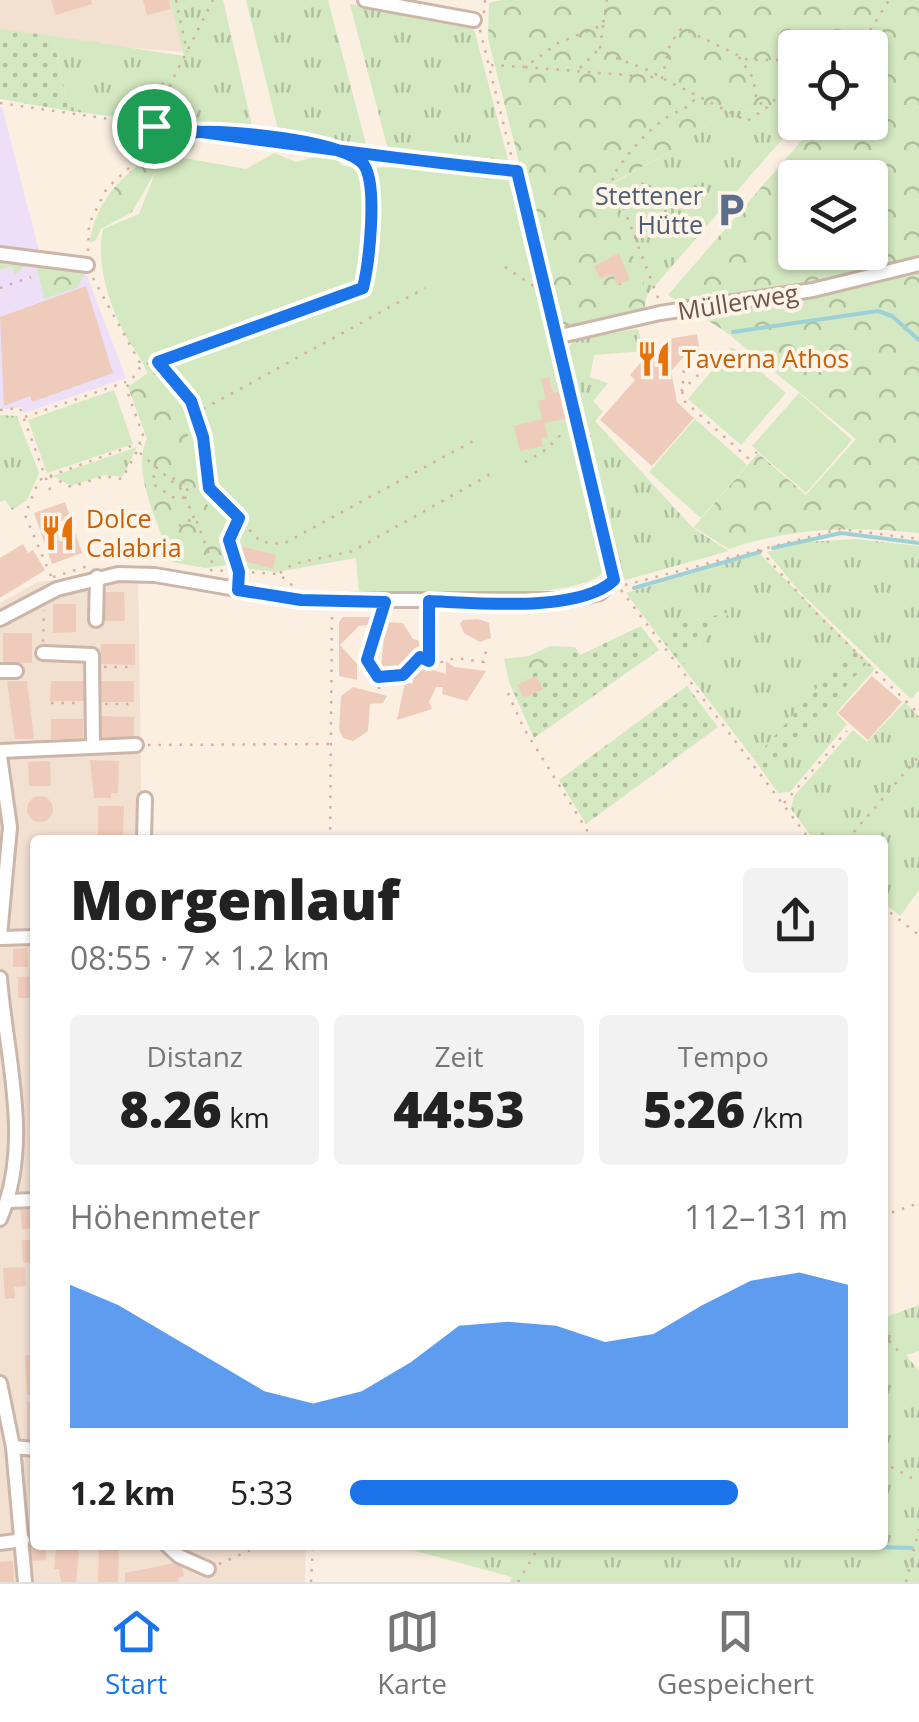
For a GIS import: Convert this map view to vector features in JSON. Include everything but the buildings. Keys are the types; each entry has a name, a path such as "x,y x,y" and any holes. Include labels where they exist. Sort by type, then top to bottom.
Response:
{"street":[{"path":"365,0 414,4 474,20"},
{"path":"0,254 87,266"},
{"name":"Müllerweg","path":"556,337 660,313 813,290 919,264"},
{"path":"0,618 54,583 78,575 155,575 331,601 570,600 600,593 614,580 556,337"},
{"path":"96,620 97,577"},
{"path":"43,654 92,654 93,746"},
{"path":"0,671 16,670"},
{"path":"30,937 0,937 10,808 0,753 136,745"},
{"path":"144,835 145,799"},
{"path":"0,978 16,1124 8,1201 0,1219"},
{"path":"8,1201 30,1200"},
{"path":"0,1382 6,1432 14,1447 25,1582"},
{"path":"14,1447 30,1448"},
{"path":"0,1543 23,1540"},
{"path":"172,1550 208,1569"}],"path":[{"path":"176,0 187,53"},
{"path":"142,156 213,0"},
{"path":"577,71 600,48 607,0"},
{"path":"870,30 889,0"},
{"path":"474,20 517,171 556,337"},
{"path":"526,67 558,42 604,25"},
{"path":"662,78 670,44 682,28 748,60 778,60"},
{"path":"600,48 620,63 640,65 747,121 778,96"},
{"path":"738,55 754,78 757,102 769,106"},
{"path":"489,65 662,78"},
{"path":"658,298 612,177 628,153 668,117 689,108 696,96"},
{"path":"0,103 197,132 517,171"},
{"path":"88,242 94,207 122,172 142,156 197,132"},
{"path":"141,365 363,288 372,190 365,166 352,152"},
{"path":"23,417 126,381 140,372 141,365 87,266"},
{"path":"505,267 548,296"},
{"path":"0,288 31,277"},
{"path":"194,414 425,288"},
{"path":"681,391 714,363 691,358 684,367 681,391 682,400 748,458 757,452"},
{"path":"158,362 184,390 194,414 203,437 209,488 261,542 283,544 475,440"},
{"path":"124,486 122,478 142,442 126,381"},
{"path":"0,410 20,408 51,492"},
{"path":"708,426 712,422"},
{"path":"524,462 548,449 558,432 576,426"},
{"path":"78,575 54,583 24,516 39,480 142,442"},
{"path":"139,452 172,478 186,497 216,571"},
{"path":"155,465 153,484 176,500 186,497"},
{"path":"279,574 293,564 353,551 496,471"},
{"path":"47,477 71,487 104,476 122,478"},
{"path":"172,478 188,484 186,497"},
{"path":"85,482 88,492"},
{"path":"179,526 194,518"},
{"path":"238,590 239,572 229,540 239,518"},
{"path":"806,835 619,587 840,529 919,539"},
{"path":"758,548 816,613 853,644 919,714"},
{"path":"330,835 331,601"},
{"path":"429,601 429,661"},
{"path":"379,689 378,677 367,660 385,602"},
{"path":"378,677 403,675 420,657 429,661 484,662 488,644"},
{"path":"93,667 134,667"},
{"path":"508,693 523,726 590,835"},
{"path":"783,804 847,731"},
{"path":"136,745 332,744"},
{"path":"851,835 919,756"},
{"path":"888,911 919,935"},
{"path":"888,1214 919,1203"},
{"path":"888,1339 904,1356"},
{"path":"888,1465 919,1482"},
{"path":"906,1582 919,1529"},
{"path":"208,1569 251,1550"},
{"path":"311,1582 313,1550"},
{"path":"518,1582 537,1550"}],"shaded area":[{"path":"0,0 183,0 186,52 0,38"},
{"path":"2,107 40,255 0,250"},
{"path":"0,258 80,270 87,276 126,378 24,413 21,407 0,410"},
{"path":"138,571 142,835 30,835 30,1550 306,1550 305,1582 0,1582 0,603 38,582"}],"green space":[{"path":"170,0 223,0 254,134 69,111 53,36 184,56"},
{"path":"246,0 328,0 368,152 280,138"},
{"path":"502,0 919,0 919,533 823,530 776,536 729,549 694,527 758,453 806,495 856,439 726,332 668,295 778,168 778,270 888,270 888,160 785,160 802,140 888,140 888,30 778,30 778,122 764,112 725,110 680,146 607,186 647,295 643,315 573,330 559,322 488,38 489,3"},
{"path":"350,4 467,22 475,32 509,164 504,167 390,157"},
{"path":"0,29 53,36 69,111 0,99"},
{"path":"725,110 764,112 778,122 778,140 781,140 647,295 607,187 680,146"},
{"path":"198,136 193,150 156,171 132,212 101,229 90,243 103,205 127,174 160,152"},
{"path":"274,153 296,162 330,153 342,165 353,168 414,167 510,176 603,572 587,582 527,592 413,594 359,593 356,558 277,572 230,567 223,549 227,526 205,502 194,481 182,405 167,382 154,371 147,373 123,331 105,281 101,242 103,229 139,214 156,171 184,158 246,169"},
{"path":"0,257 81,268 84,276 76,288 44,299 37,268 24,266 15,275 11,266 0,270"},
{"path":"638,329 644,351 594,355 590,377 608,383 593,401 603,412 595,421 693,528 729,551 625,580 620,576 564,356 573,340"},
{"path":"732,347 786,393 741,445 688,399"},
{"path":"156,367 184,397 233,518 225,548 229,565 205,568 172,562 155,517 142,468 147,439 128,387"},
{"path":"114,390 133,444 47,473 28,420"},
{"path":"799,393 852,440 806,493 752,446"},
{"path":"0,415 17,416 39,473 27,500 12,510 5,500 0,502"},
{"path":"695,419 747,465 701,518 649,472"},
{"path":"137,447 122,477 104,475 71,486 53,476"},
{"path":"856,539 919,546 919,690 911,699 799,591 767,552 807,542"},
{"path":"760,554 853,648 754,759 682,666 728,613 654,630 626,593"},
{"path":"730,612 682,666 654,630"},
{"path":"641,626 659,650 534,738 509,682 575,647 580,655"},
{"path":"550,646 575,647 509,682 504,659 529,656"},
{"path":"853,648 868,662 766,776 754,759"},
{"path":"868,662 875,669 836,713 847,724 790,792 778,793 766,776"},
{"path":"687,686 718,727 586,824 559,780"},
{"path":"905,702 919,717 919,890 900,916 888,906 888,835 810,835 791,809 794,796 853,730 867,742"},
{"path":"919,1305 919,1351 906,1355 919,1371 919,1582 510,1582 512,1577 412,1550 888,1550 888,1316"}],"waterway":[{"path":"733,332 878,311 892,316 919,340"},
{"path":"773,548 841,533 919,543"},
{"path":"634,588 760,552"},
{"path":"888,1547 912,1548"}],"place":[{"name":"Stettener Hütte","path":"731,210"},
{"name":"Taverna Athos","path":"654,359"},
{"name":"Dolce Calabria","path":"58,533"}],"route":[{"path":"154,126 142,156 178,137 197,132 326,146 352,152 365,166 372,190 363,288 158,362 191,401 203,437 202,461 209,488 239,518 229,540 239,572 238,590 301,600 385,602 367,660 378,677 403,675 406,667 420,657 429,661 429,601 570,600 600,593 614,580 517,171 413,162 326,146 281,140 154,126"}]}
